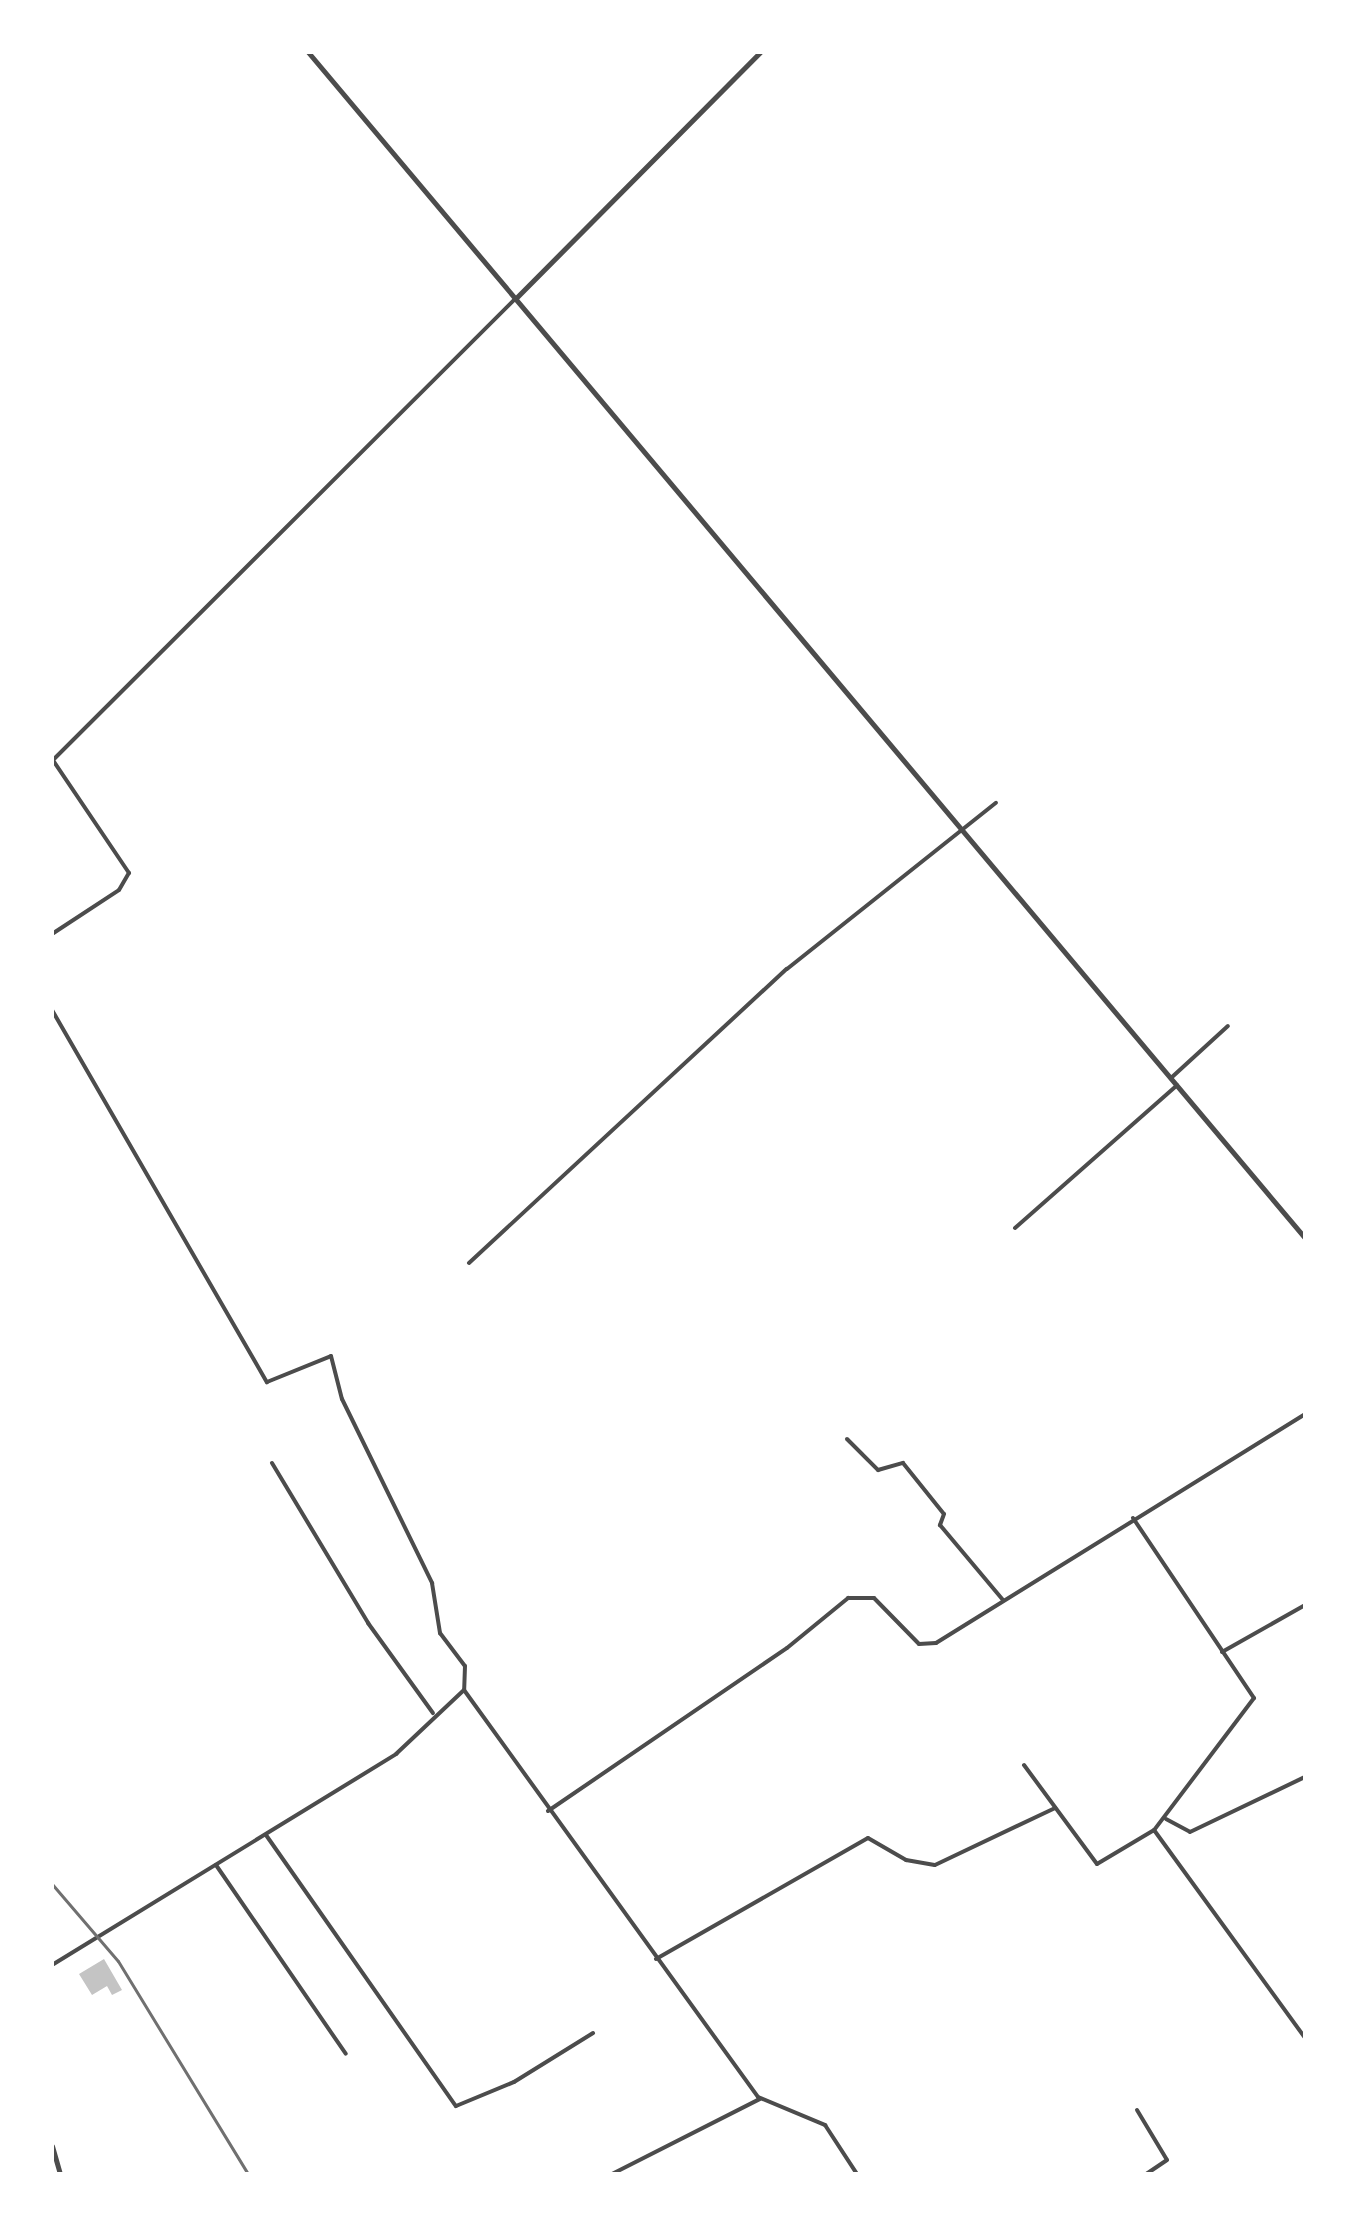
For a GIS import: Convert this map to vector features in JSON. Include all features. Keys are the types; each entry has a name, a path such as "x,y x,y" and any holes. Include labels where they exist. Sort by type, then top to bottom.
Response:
{"street":[{"path":"308,52 1305,1238"},
{"path":"52,934 119,890 129,873 53,761 760,52"},
{"path":"469,1263 787,969 996,803"},
{"path":"52,1010 267,1382 331,1356 342,1399 432,1583 440,1633 465,1666 464,1690 548,1811 760,2099 825,2125 857,2174"},
{"path":"1171,1078 1228,1026"},
{"path":"1015,1228 1177,1085"},
{"path":"1297,1229 1305,1223"},
{"path":"548,1811 787,1648 848,1598 874,1598 923,1646 1305,1414"},
{"path":"847,1439 878,1470 903,1463 944,1514 940,1525 1003,1600"},
{"path":"272,1463 368,1623 433,1713"},
{"path":"1024,1765 1097,1864 1154,1830 1166,1819 1254,1703 1133,1518"},
{"path":"1222,1652 1305,1605"},
{"path":"52,1965 396,1754 433,1713 464,1690"},
{"path":"1166,1819 1190,1832 1305,1777"},
{"path":"656,1959 868,1838 906,1860 935,1865 1055,1808"},
{"path":"1154,1830 1305,2038"},
{"path":"266,1835 456,2106 514,2082 593,2033"},
{"path":"216,1865 346,2054"},
{"path":"612,2174 760,2099"},
{"path":"1137,2110 1167,2160 1146,2174"},
{"path":"52,2146 60,2174"}],"building":[{"path":"104,1959 122,1990 112,1995 107,1986 92,1995 79,1974"}],"railway":[{"path":"52,1884 118,1961 248,2174"}]}
